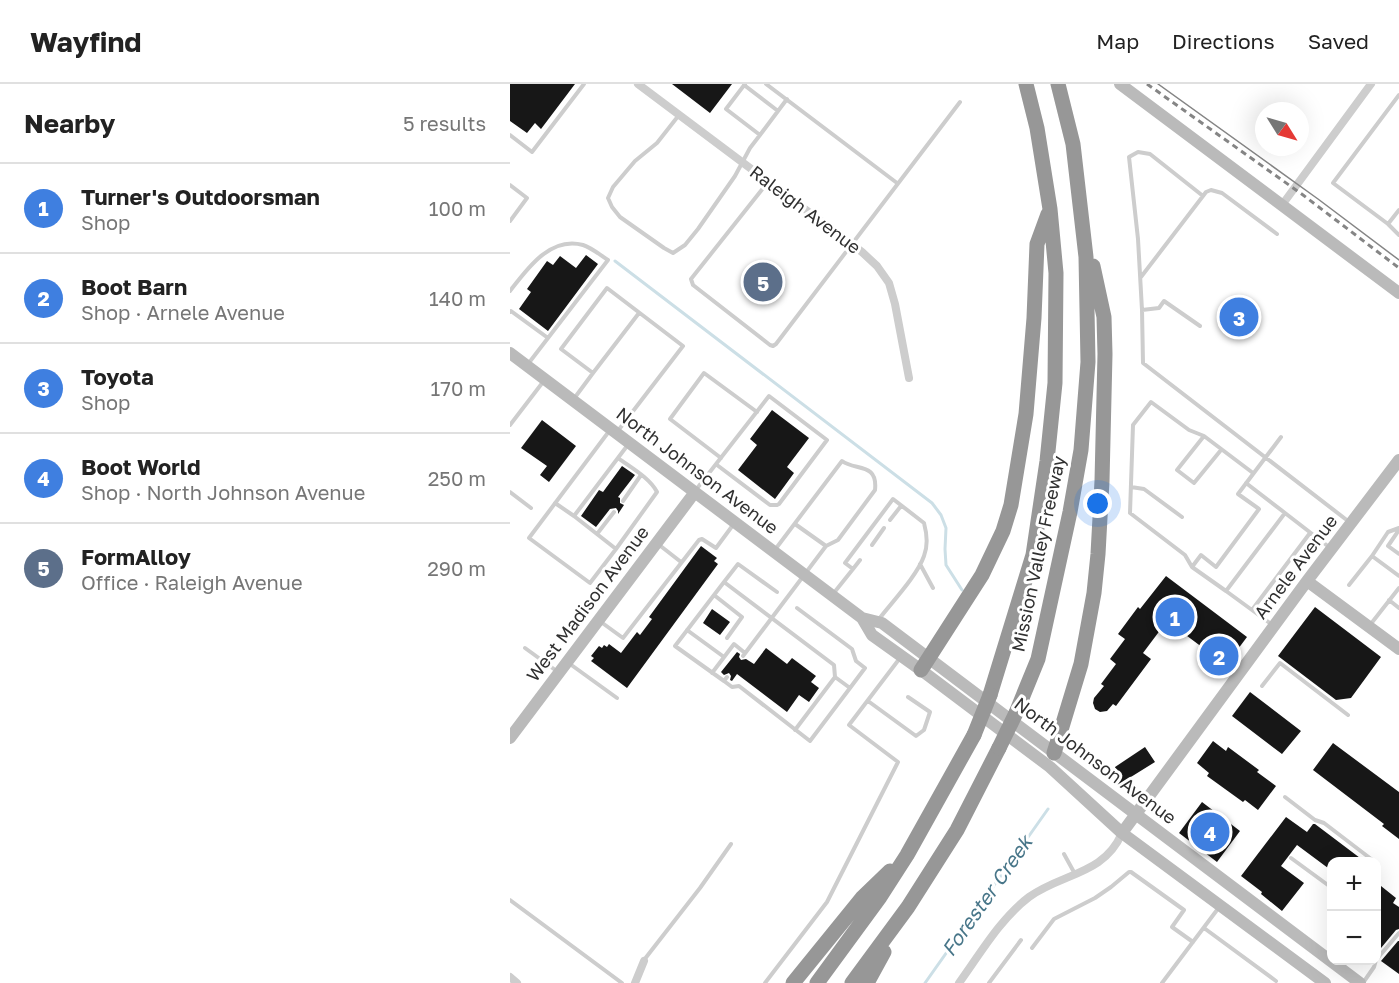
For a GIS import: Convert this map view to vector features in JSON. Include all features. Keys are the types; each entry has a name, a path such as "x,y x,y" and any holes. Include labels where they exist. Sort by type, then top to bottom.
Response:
{"highway":[{"name":"Mission Valley Freeway","path":"817,983 880,897 907,855 974,735 990,695 1033,555 1047,461 1055,383 1056,273 1050,209 1037,128 1026,84"},
{"name":"Mission Valley Freeway","path":"852,983 908,907 957,830 1016,713 1038,659 1081,450 1088,362 1086,257 1072,144 1058,84"},
{"path":"1054,753 1081,664 1089,625 1098,554 1102,481 1104,317 1079,201"},
{"path":"925,664 982,575 1003,531 1011,505 1026,414 1037,244 1050,209"},
{"path":"793,983 862,898 907,855"},
{"path":"867,983 908,907"}],"main road":[{"path":"1120,84 1399,293"},
{"name":"North Johnson Avenue","path":"510,353 862,618 882,623 925,664 1050,767 1122,833 1324,983"},
{"name":"Arnele Avenue","path":"1122,833 1399,460"},
{"name":"West Madison Avenue","path":"510,738 694,492"},
{"path":"1307,581 1399,649"},
{"name":"North Johnson Avenue","path":"862,618 872,635 901,656 925,664 1054,753 1361,983"}],"street":[{"path":"1282,205 1371,84"},
{"name":"Raleigh Avenue","path":"642,85 878,266 889,284 895,304 909,378"},
{"name":"Arnele Avenue","path":"959,983 1004,920 1029,897 1047,886 1100,862 1118,844 1122,833"},
{"path":"636,983 644,961"},
{"path":"510,977 517,983"}],"lane":[{"path":"510,135 532,152 584,84"},
{"path":"766,84 897,183"},
{"path":"760,135 726,109 744,85 778,111"},
{"path":"1399,95 1333,183 1388,224 1399,235"},
{"path":"679,115 657,142 635,161 613,187 608,198 620,217 673,253 686,245 735,176 750,148 787,99"},
{"path":"768,182 691,279 691,282 773,346 960,102"},
{"path":"1203,196 1150,154 1138,152 1129,157 1138,239 1143,363 1352,523"},
{"path":"510,185 527,198 510,221"},
{"path":"1140,277 1206,192 1211,189 1222,193 1277,234"},
{"path":"1388,224 1399,210"},
{"path":"510,291 541,255 564,245 585,246 608,260 527,365"},
{"path":"593,373 561,349 607,288 683,346 529,537 590,583 657,492 656,488 618,458"},
{"path":"1142,310 1159,308 1164,300 1200,326"},
{"path":"510,311 548,338"},
{"path":"573,400 639,313"},
{"path":"722,458 670,419 704,374 757,412"},
{"path":"510,425 545,379"},
{"path":"694,492 769,396 827,440 777,505 770,505 717,465"},
{"path":"1253,473 1204,436 1189,430 1151,402 1133,425 1130,513 1185,555 1192,567 1274,627"},
{"path":"1204,436 1177,470 1194,483 1221,450"},
{"path":"1192,567 1201,555 1216,567 1259,509 1238,494 1281,437"},
{"path":"574,516 629,442"},
{"path":"712,673 734,644 744,655 826,546 838,540 875,490 874,480 869,471 842,461 774,551"},
{"path":"623,501 641,475"},
{"path":"1246,483 1332,549"},
{"path":"1131,487 1144,489 1182,517"},
{"path":"510,492 531,508"},
{"path":"853,570 845,564 893,500 924,523 927,542 920,564 877,622"},
{"path":"555,503 616,549"},
{"path":"891,520 901,506"},
{"path":"597,534 614,512"},
{"path":"1226,591 1285,513"},
{"path":"598,620 623,638 694,546 702,539 716,548 735,522"},
{"path":"795,524 826,546"},
{"path":"872,545 884,528"},
{"path":"1399,529 1388,546 1399,554"},
{"path":"1350,585 1388,532 1399,529"},
{"path":"1252,610 1310,533"},
{"path":"656,543 681,562"},
{"path":"1372,556 1399,576"},
{"path":"832,596 860,560"},
{"path":"777,592 738,564 675,646 712,673 725,679 732,687 739,686 810,741 865,668 856,661 852,649 797,608"},
{"path":"920,564 933,588"},
{"path":"724,582 834,665 835,677 795,730"},
{"path":"1369,627 1399,588"},
{"path":"714,595 742,617 727,638"},
{"path":"1389,600 1399,608"},
{"path":"687,630 724,657"},
{"path":"525,648 559,673"},
{"path":"765,983 827,903 898,762 849,725 901,656"},
{"path":"567,662 617,698"},
{"path":"1262,686 1280,663 1348,715"},
{"path":"835,677 850,688"},
{"path":"868,701 916,736 924,730 930,712 908,697"},
{"path":"1285,797 1370,857"},
{"path":"644,961 731,844"},
{"path":"1064,854 1075,875"},
{"path":"1291,858 1327,884"},
{"path":"1032,948 1054,919 1103,893 1129,872 1184,910 1172,927 1193,942"},
{"path":"510,900 622,983"},
{"path":"1162,983 1220,906"},
{"path":"1204,927 1276,981"},
{"path":"1381,954 1399,933"},
{"path":"989,983 1021,940"},
{"path":"1361,983 1375,965"}],"building":[{"path":"510,84 575,84 541,129 535,123 527,133 510,121"},
{"path":"672,84 732,84 710,113"},
{"path":"586,255 598,264 548,331 519,309 531,292 527,289 547,261 553,265 560,256 576,268"},
{"path":"772,410 809,438 787,467 794,473 775,499 738,470 757,445 750,439"},
{"path":"542,420 576,446 549,482 540,475 547,466 521,448"},
{"path":"622,466 635,475 618,497 620,503 624,505 618,514 616,508 610,509 596,527 581,516 599,490 603,492"},
{"path":"701,546 717,558 714,561 718,564 627,688 591,661 594,658 591,656 599,646 607,647 609,644 621,653 637,632 640,635 652,619 649,617"},
{"path":"1166,576 1247,637 1226,665 1167,621 1143,653 1151,659 1116,706 1113,704 1107,711 1100,712 1095,709 1094,698 1104,686 1101,684 1116,664 1110,659 1125,639 1118,634 1138,607 1140,609"},
{"path":"1315,607 1381,657 1351,698 1336,700 1278,656"},
{"path":"712,609 730,622 720,635 703,623"},
{"path":"766,648 787,664 792,658 816,676 811,682 819,688 809,702 799,695 787,712 737,674 732,681 729,673 724,675 721,672 737,652 741,660 746,659 754,664"},
{"path":"1250,692 1301,731 1282,754 1232,716"},
{"path":"1213,741 1226,751 1228,747 1276,786 1258,810 1207,776 1209,773 1197,763"},
{"path":"1333,743 1399,792 1399,839 1382,826 1384,824 1313,770"},
{"path":"1145,747 1155,762 1118,785 1110,773 1116,770 1115,767"},
{"path":"1202,802 1240,831 1217,862 1179,833"},
{"path":"1286,817 1307,832 1315,824 1359,857 1327,857 1327,867 1297,845 1281,866 1304,883 1282,911 1241,876"},
{"path":"1381,886 1396,898 1393,903 1399,907 1399,929 1381,948"},
{"path":"1398,941 1399,941 1399,974 1381,961"}],"waterway":[{"path":"615,261 932,503 941,515 946,528 946,565 962,590"},
{"name":"Forester Creek","path":"925,983 1048,809"}],"tram line":[{"path":"1158,84 1399,260"}],"railway":[{"path":"1147,84 1303,195 1399,268"}],"place":[{"name":"FormAlloy","path":"763,282"},
{"name":"Toyota","path":"1239,317"},
{"name":"Turner's Outdoorsman","path":"1175,617"},
{"name":"Boot Barn","path":"1219,656"},
{"name":"Boot World","path":"1210,832"}]}
